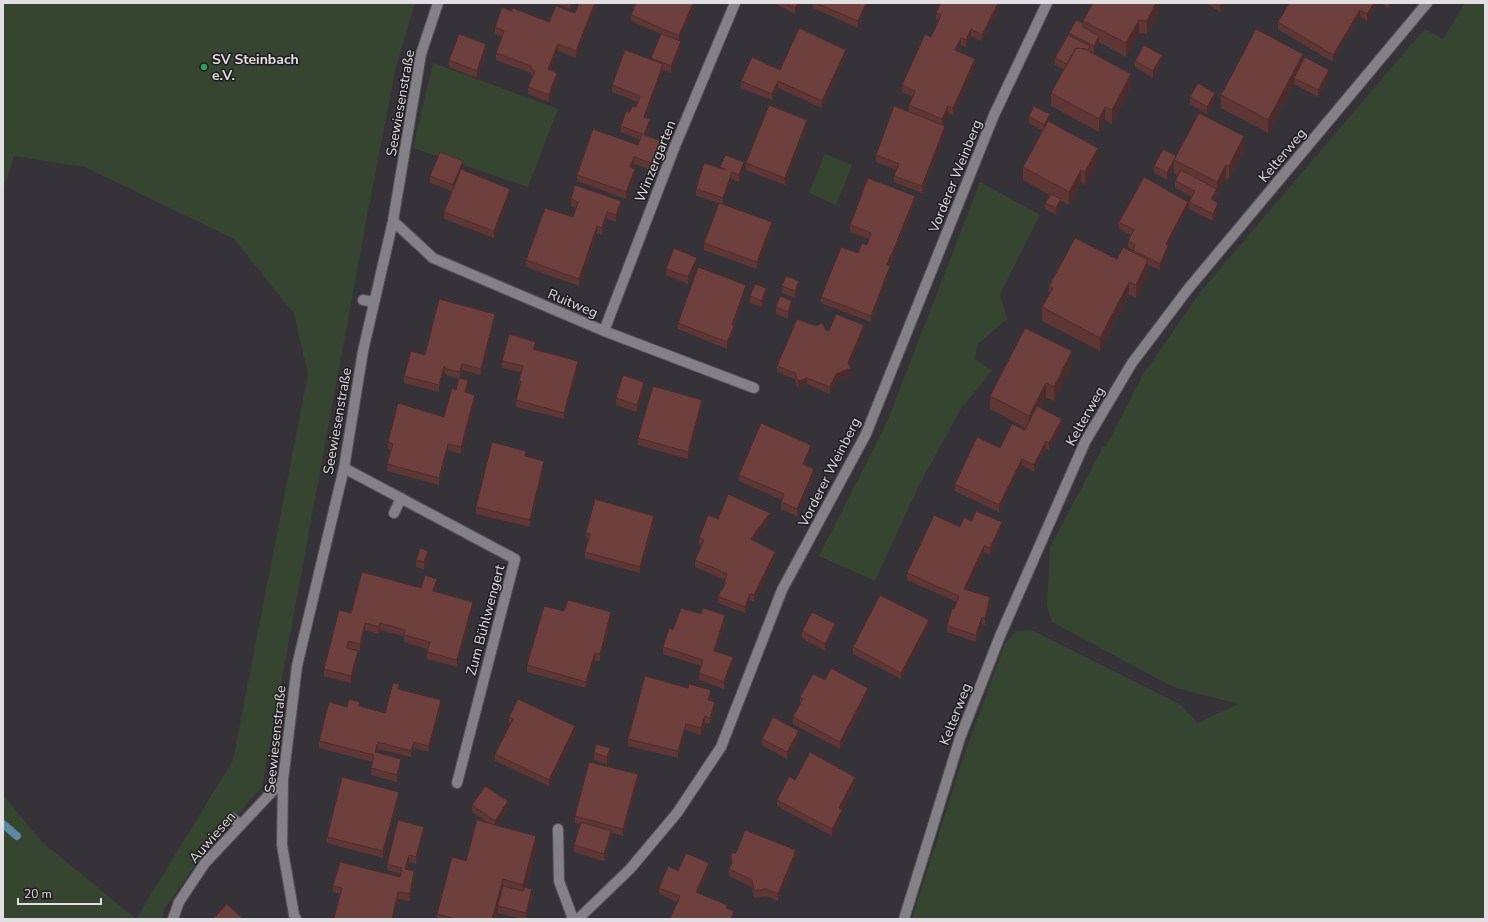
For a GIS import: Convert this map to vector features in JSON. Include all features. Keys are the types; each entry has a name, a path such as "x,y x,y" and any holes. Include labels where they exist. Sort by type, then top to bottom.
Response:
{"street":[{"name":"Seewiesenstraße","path":"296,919 294,915 282,845 283,780 297,666 344,468 364,351 393,222 421,54 438,3"},
{"name":"Winzergarten","path":"604,331 675,146 735,3"},
{"name":"Vorderer Weinberg","path":"578,919 630,869 654,841 677,813 721,748 782,590 866,434 994,115 1047,3"},
{"name":"Kelterweg","path":"904,919 960,738 1000,636 1085,442 1132,363 1188,289 1427,3"},
{"name":"Ruitweg","path":"393,222 433,258 604,331 754,388"},
{"path":"364,300 374,302"},
{"name":"Zum Bühlwengert","path":"344,468 516,559 457,783"},
{"path":"394,513 401,498"},
{"name":"Auwiesen","path":"173,919 179,902 205,863 283,780"},
{"path":"232,818 241,825"},
{"path":"558,829 559,881 573,919"}],"green space":[{"path":"3,3 415,3 395,71 262,787 207,849 165,908 162,919 136,919 233,760 308,374 294,314 234,239 85,167 14,156 3,190"},
{"path":"1465,3 1485,3 1485,919 912,919 962,761 1005,644 1016,631 1031,630 1181,705 1198,723 1238,704 1173,687 1052,622 1047,606 1050,547 1103,447 1106,446 1144,373 1202,290 1425,29 1443,39"},
{"path":"433,63 558,109 528,187 413,148"},
{"path":"825,154 852,165 836,205 809,193"},
{"path":"980,182 1040,215 1000,294 1007,319 977,345 975,359 992,371 962,407 920,483 875,581 819,556 887,422"},
{"path":"3,795 41,841 136,919 3,919"}],"building":[{"path":"579,3 595,3 576,51 558,44 548,69 557,73 549,95 528,87 535,71 531,69 531,66 496,53 504,31 495,27 502,7 511,11 513,8 549,22 556,6 575,13"},
{"path":"636,3 693,3 679,36 631,15"},
{"path":"786,3 798,3 795,8"},
{"path":"816,3 866,3 858,21"},
{"path":"941,3 998,3 982,35 971,29 966,40 961,38 955,50 975,59 953,108 948,106 942,119 909,105 915,91 902,85 925,34 931,37 941,15 936,13"},
{"path":"1093,3 1156,3 1147,21 1139,20 1126,43 1083,21"},
{"path":"1289,3 1374,3 1367,14 1360,10 1333,55 1278,22"},
{"path":"1076,20 1083,23 1083,27 1099,36 1094,46 1069,33"},
{"path":"799,28 846,50 822,101 778,81 772,94 741,81 752,57 780,70"},
{"path":"1256,29 1303,54 1268,120 1221,95"},
{"path":"459,34 486,44 477,71 449,60"},
{"path":"661,34 681,41 671,66 651,58"},
{"path":"1068,35 1090,46 1088,50 1076,48 1067,64 1055,58"},
{"path":"1144,45 1162,55 1153,71 1135,61"},
{"path":"1076,48 1085,49 1131,74 1112,110 1105,107 1099,119 1051,93"},
{"path":"625,50 663,64 644,117 650,119 644,135 662,141 654,164 634,157 630,167 635,169 626,192 577,175 593,129 638,145 642,134 621,126 626,111 630,112 632,106 636,107 640,96 612,85"},
{"path":"1305,57 1329,70 1318,90 1294,78"},
{"path":"1198,83 1215,93 1207,107 1190,97"},
{"path":"769,105 807,120 785,178 746,163"},
{"path":"894,106 945,126 922,186 894,176 899,164 876,155"},
{"path":"1034,106 1050,114 1044,125 1029,116"},
{"path":"1199,113 1244,136 1229,166 1226,165 1217,182 1174,160"},
{"path":"1048,121 1098,148 1085,172 1081,170 1069,192 1023,167"},
{"path":"1163,149 1176,156 1167,173 1154,166"},
{"path":"440,152 463,161 453,185 430,176"},
{"path":"725,155 744,162 739,175 732,172 723,198 696,189 704,163 726,170 720,167"},
{"path":"461,169 510,189 494,231 444,212"},
{"path":"1181,170 1217,189 1211,199 1218,203 1213,214 1189,202 1195,191 1175,181"},
{"path":"1144,177 1188,202 1166,244 1168,246 1160,264 1133,250 1135,245 1128,241 1134,230 1119,222"},
{"path":"868,178 915,196 891,254 887,265 890,266 871,316 821,297 841,247 858,253 862,243 867,245 871,233 850,225"},
{"path":"575,185 621,201 616,215 607,212 602,228 597,226 579,279 526,260 545,208 573,217 578,202 571,199"},
{"path":"1051,194 1061,199 1056,208 1045,203"},
{"path":"719,203 772,222 757,262 704,243"},
{"path":"1075,238 1117,259 1123,247 1148,260 1136,285 1129,282 1100,338 1042,307 1053,288 1049,286"},
{"path":"674,248 697,258 688,277 666,269"},
{"path":"698,267 746,285 732,325 734,326 727,342 678,323"},
{"path":"786,276 799,281 795,291 782,286"},
{"path":"755,284 766,288 762,301 750,296"},
{"path":"780,296 792,301 788,312 776,307"},
{"path":"439,299 495,314 481,369 462,364 460,372 446,369 444,366 439,385 404,376 411,351 425,355"},
{"path":"836,314 864,325 848,363 851,368 836,374 830,387 807,378 798,381 795,373 777,366 797,319 816,326 822,323 826,330 829,331"},
{"path":"1025,328 1072,351 1054,387 1046,383 1029,416 990,396"},
{"path":"509,334 536,342 533,349 578,361 564,413 516,400 523,366 502,361"},
{"path":"623,375 644,382 637,405 616,398"},
{"path":"459,378 468,380 465,392 475,395 461,447 448,444 439,478 387,464 393,444 388,442 398,403 444,417 452,388 456,390"},
{"path":"653,386 702,400 688,452 638,438"},
{"path":"1037,406 1062,419 1049,443 1046,441 1034,465 1022,459 999,505 955,484 977,437 1000,448 1012,424 1025,430"},
{"path":"761,423 811,445 803,464 814,469 797,509 781,502 784,494 739,475"},
{"path":"492,442 526,451 525,456 544,461 530,520 476,507"},
{"path":"728,494 770,513 751,539 775,552 754,595 750,594 745,607 718,596 726,583 724,582 727,574 695,560 704,540 699,538 708,515 718,519"},
{"path":"595,499 654,516 640,567 585,552 590,534 586,532"},
{"path":"976,511 1002,522 990,548 984,546 964,589 990,597 985,618 982,617 976,635 947,626 952,608 954,609 959,596 907,573 934,515 960,527 964,517 972,521"},
{"path":"420,548 428,551 424,562 416,560"},
{"path":"362,572 421,588 425,575 437,579 433,591 473,602 457,660 427,652 430,642 404,635 405,630 380,623 379,627 365,623 360,644 348,641 347,648 358,651 351,676 324,669 339,610 351,613"},
{"path":"880,595 929,620 901,673 853,647"},
{"path":"568,600 611,612 600,654 595,653 586,682 527,665 544,606 564,611"},
{"path":"681,608 701,614 703,608 725,615 714,651 733,657 724,682 699,673 703,660 663,647 669,628 673,630"},
{"path":"812,612 835,624 825,644 802,631"},
{"path":"831,668 868,688 840,742 793,717 803,699 800,697 813,674 825,680"},
{"path":"645,676 688,688 689,684 711,690 708,700 715,702 710,718 705,716 701,728 686,724 678,751 628,739"},
{"path":"393,683 399,684 398,689 441,700 429,746 414,742 411,751 378,742 375,752 401,759 397,775 371,768 374,755 319,741 329,702 347,707 349,699 360,702 359,706 385,713"},
{"path":"518,699 575,726 549,780 495,754 513,719 509,717"},
{"path":"773,717 799,731 787,752 762,739"},
{"path":"596,744 610,748 607,757 594,753"},
{"path":"810,752 855,777 839,808 842,810 832,829 777,800 789,776 795,780"},
{"path":"589,762 638,774 623,829 575,816"},
{"path":"342,777 399,792 383,851 327,837"},
{"path":"485,786 508,801 495,821 472,805"},
{"path":"398,820 424,827 416,857 409,855 405,869 414,871 410,894 398,892 392,919 334,918 342,888 333,886 340,862 400,877 402,868 387,864"},
{"path":"477,820 536,836 523,885 503,879 492,919 456,919 437,914 452,857 466,861"},
{"path":"581,822 611,831 604,854 574,845"},
{"path":"745,830 796,850 778,894 766,889 754,891 752,880 729,869 732,863 731,853 736,853"},
{"path":"686,853 709,863 696,892 727,905 726,908 734,911 731,919 670,919 680,896 659,888 668,866 678,871"},
{"path":"503,886 523,891 524,887 532,889 526,913 498,906"},
{"path":"227,904 243,919 213,919"}],"waterway":[{"path":"3,824 17,836"}],"place":[{"name":"SV Steinbach e.V.","path":"204,67"}]}
